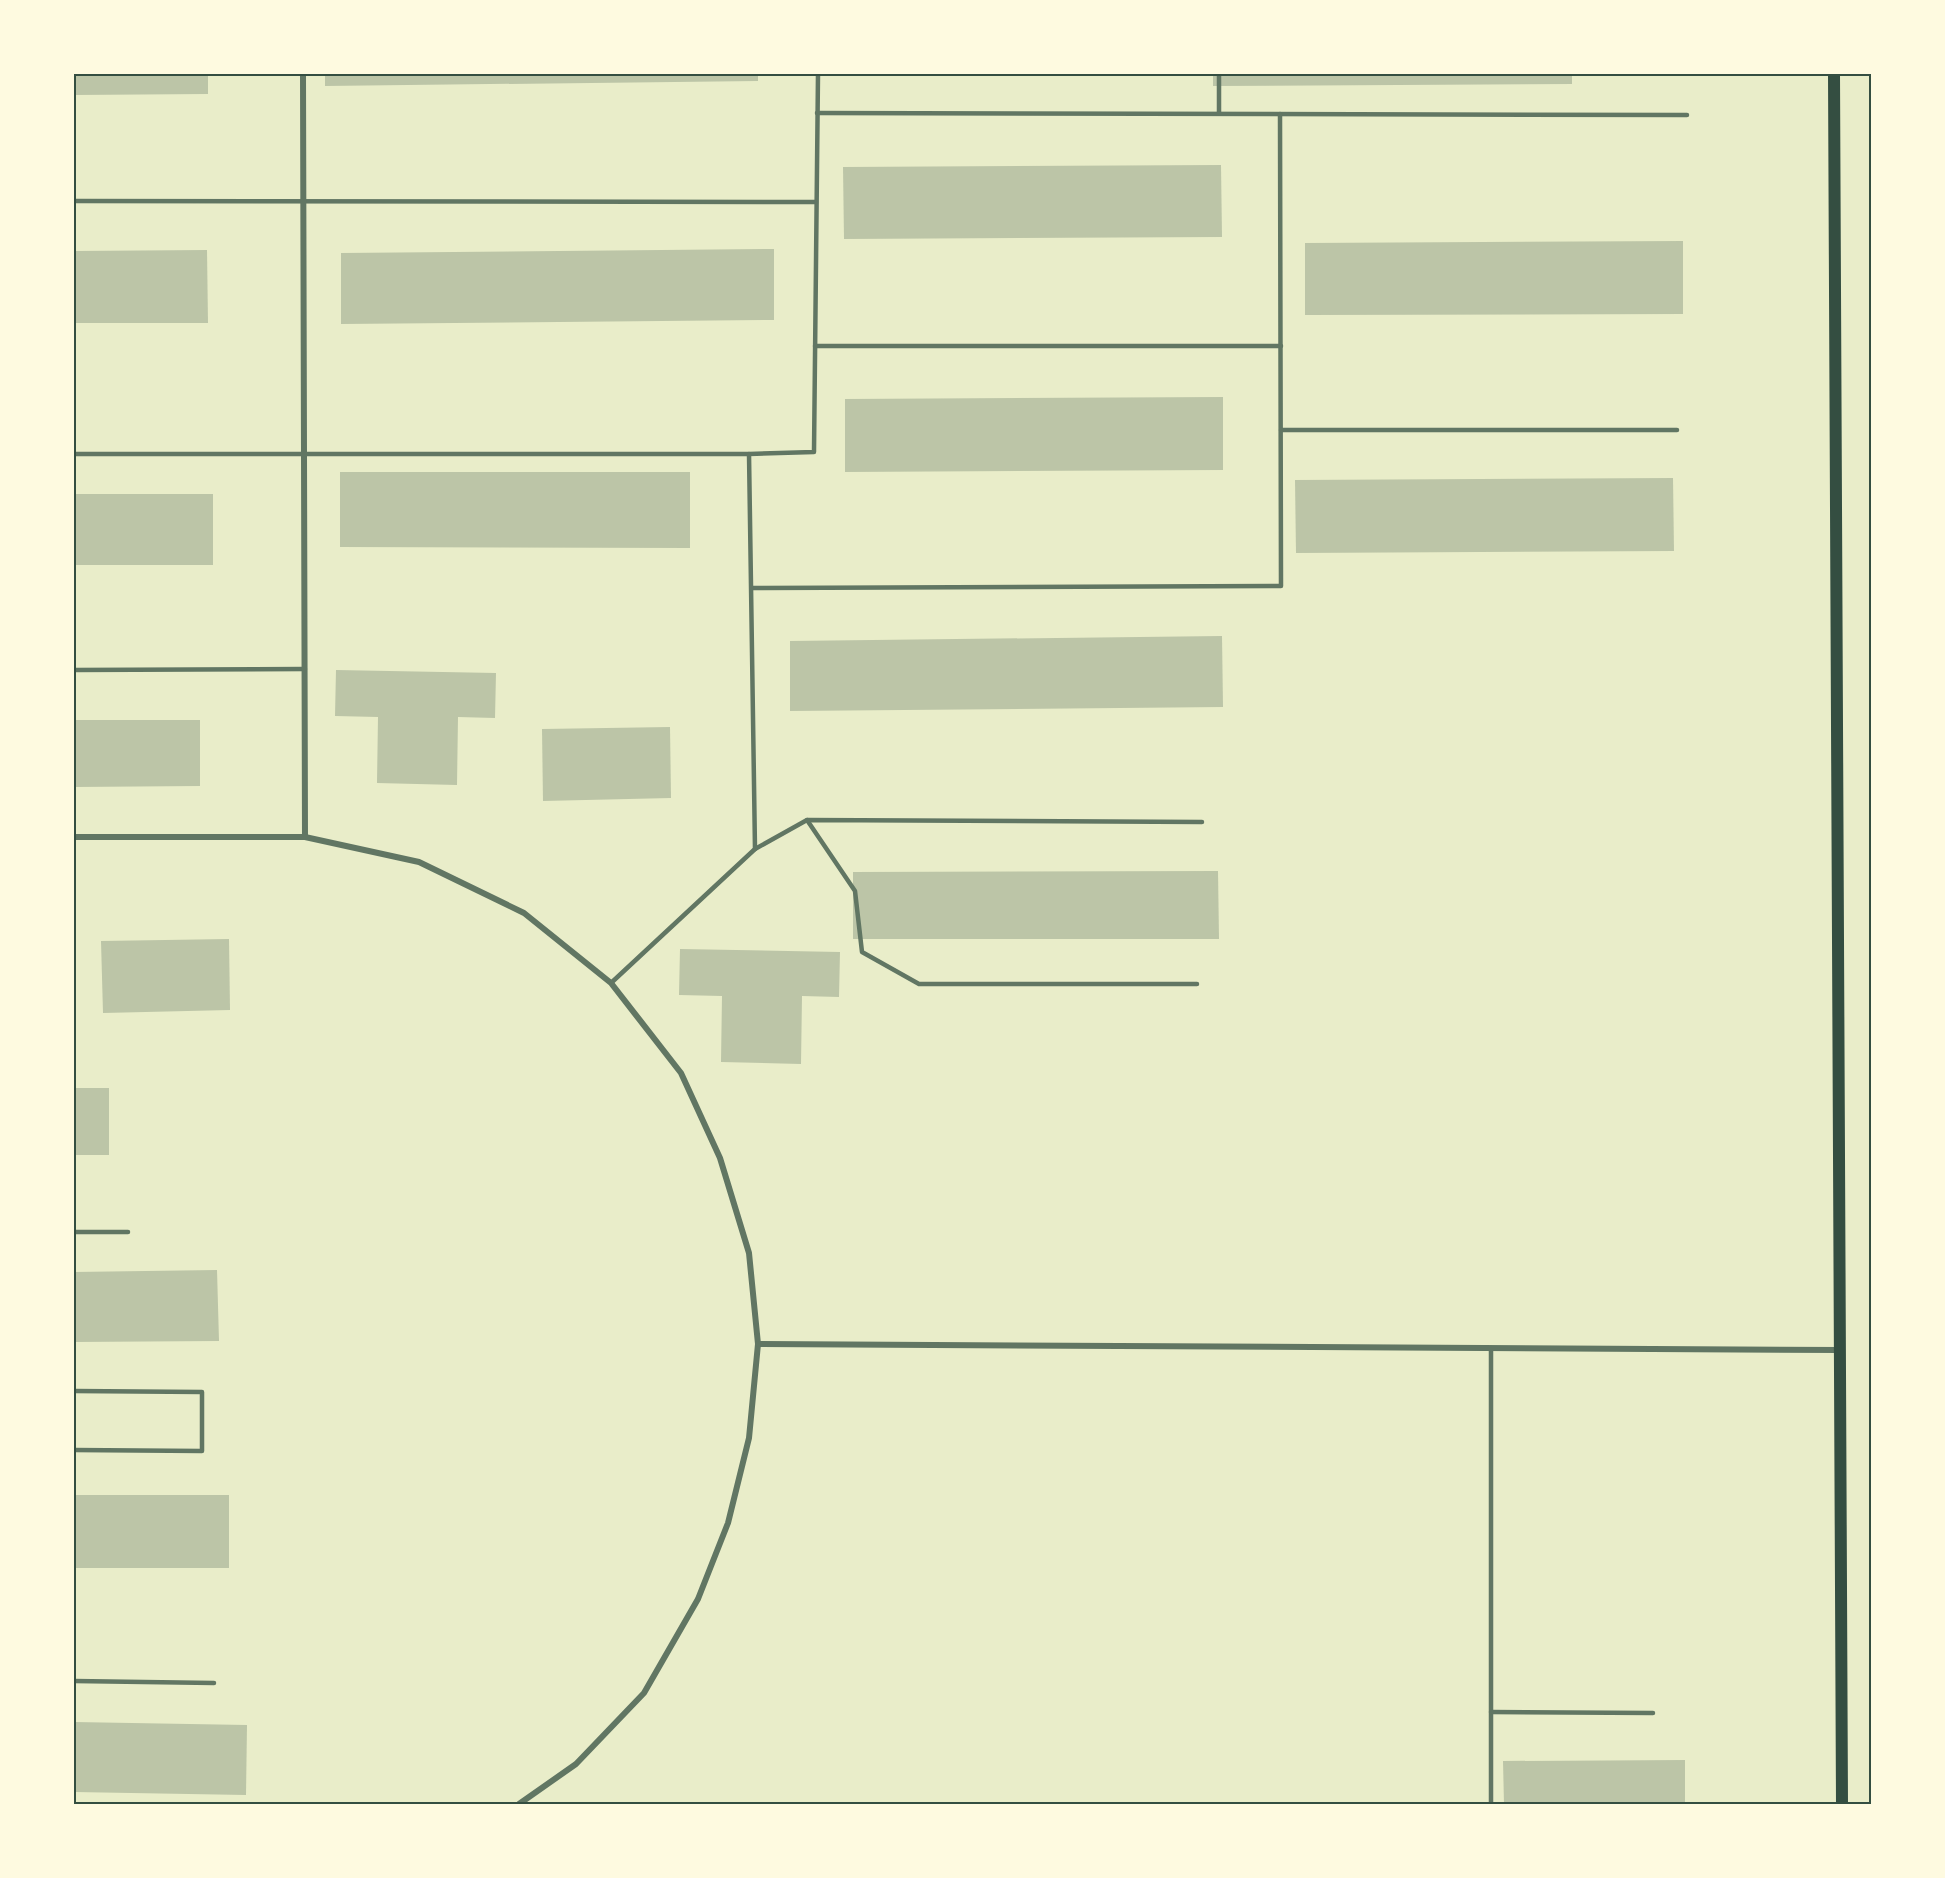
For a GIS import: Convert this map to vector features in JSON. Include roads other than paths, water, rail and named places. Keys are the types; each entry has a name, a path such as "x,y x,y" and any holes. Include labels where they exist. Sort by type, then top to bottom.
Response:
{"main road":[{"path":"1834,74 1842,1804"}],"street":[{"path":"303,74 305,837"},
{"path":"74,837 305,837 419,862 524,913 611,983 681,1072 720,1158 749,1253 758,1344 749,1438 728,1523 698,1599 644,1694 576,1764 519,1804"},
{"path":"758,1344 1840,1350"}],"lane":[{"path":"74,454 749,454 814,452 818,74"},
{"path":"1219,74 1219,113"},
{"path":"817,113 1687,115"},
{"path":"753,588 1281,586 1280,114"},
{"path":"74,201 816,202"},
{"path":"815,346 1281,346"},
{"path":"1281,430 1677,430"},
{"path":"749,454 753,588 755,849"},
{"path":"74,670 304,669"},
{"path":"807,820 855,891 862,952 919,984 1197,984"},
{"path":"611,983 755,849 807,820 1202,822"},
{"path":"74,1232 128,1232"},
{"path":"1491,1348 1491,1804"},
{"path":"74,1391 202,1392 202,1451 74,1450"},
{"path":"74,1681 214,1683"},
{"path":"1491,1712 1653,1713"}]}
